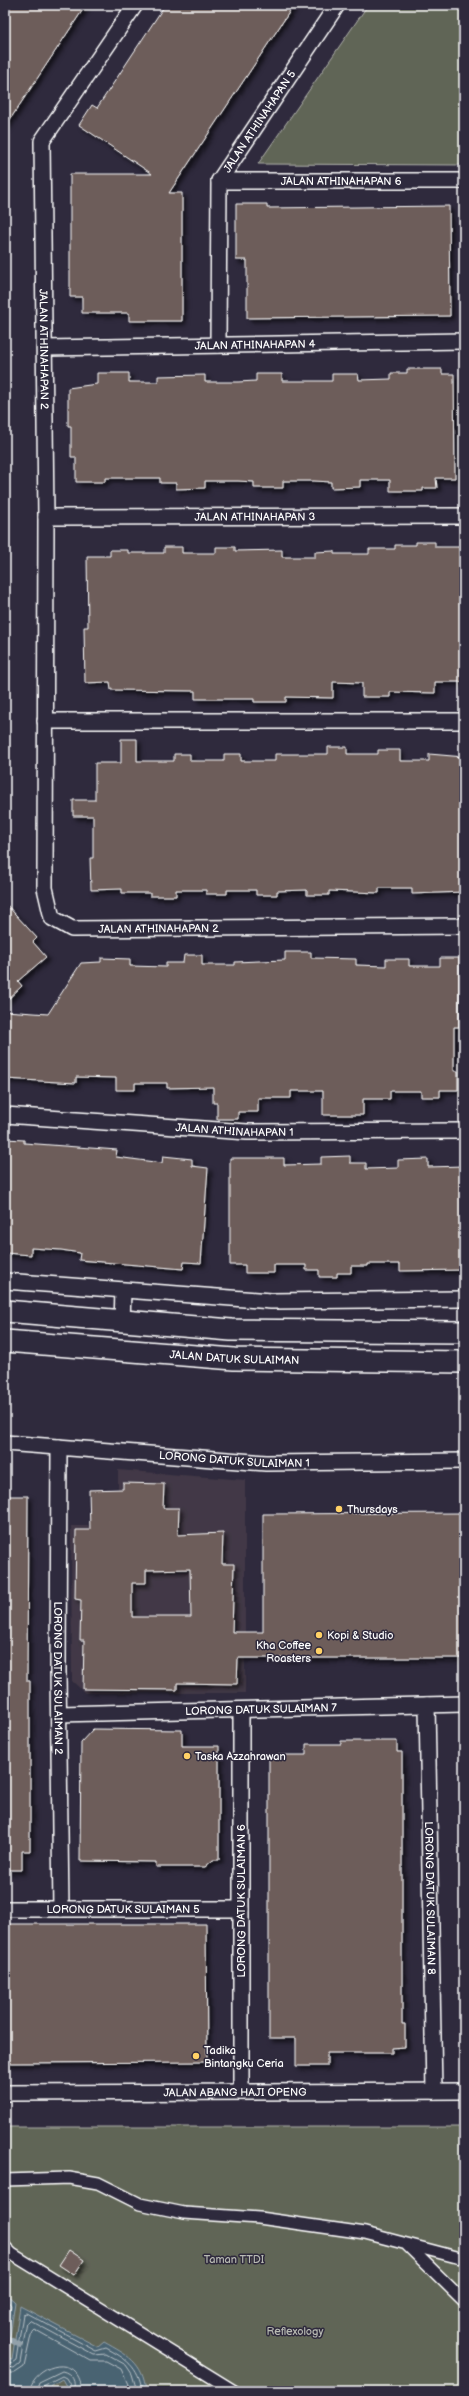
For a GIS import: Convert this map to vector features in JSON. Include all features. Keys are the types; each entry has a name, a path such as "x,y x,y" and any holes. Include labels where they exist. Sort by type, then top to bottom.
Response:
{"main road":[{"path":"5,1311 122,1322 232,1330 464,1332"},
{"name":"JALAN DATUK SULAIMAN","path":"5,1341 234,1359 464,1362"}],"street":[{"name":"JALAN ATHINAHAPAN 2","path":"135,5 42,141 46,518 45,888 52,918 72,929 464,926"},
{"name":"JALAN ATHINAHAPAN 5","path":"218,345 219,181 337,5"},
{"name":"JALAN ATHINAHAPAN 6","path":"219,181 464,181"},
{"name":"JALAN ATHINAHAPAN 4","path":"45,348 464,340"},
{"name":"JALAN ATHINAHAPAN 3","path":"46,518 464,516"},
{"path":"45,722 464,721"},
{"name":"JALAN ATHINAHAPAN 1","path":"5,1115 247,1132 464,1131"},
{"path":"5,1281 271,1301 464,1299"},
{"path":"122,1322 124,1291"},
{"name":"LORONG DATUK SULAIMAN 1","path":"5,1444 266,1462 464,1461"},
{"name":"LORONG DATUK SULAIMAN 2","path":"59,1447 58,1714 61,1909"},
{"name":"LORONG DATUK SULAIMAN 7","path":"58,1714 464,1704"},
{"name":"LORONG DATUK SULAIMAN 8","path":"427,1705 434,2091"},
{"name":"LORONG DATUK SULAIMAN 6","path":"241,1710 241,2092"},
{"name":"LORONG DATUK SULAIMAN 5","path":"5,1909 241,1909"},
{"name":"JALAN ABANG HAJI OPENG","path":"5,2094 464,2091"},
{"path":"5,2180 69,2178 98,2183 140,2204 184,2213 259,2218 365,2233 464,2259"},
{"path":"406,2244 464,2301"},
{"path":"5,2247 12,2254 234,2391"}],"shaded area":[{"path":"118,1470 245,1480 245,1693 85,1693 72,1681 71,1526 118,1526"}],"green space":[{"path":"368,5 464,5 464,165 258,164"},
{"name":"Taman TTDI","path":"5,2127 464,2127 464,2391 5,2391"}],"water":[{"path":"5,2293 15,2302 7,2358 12,2359 20,2306 98,2347 104,2342 120,2351 137,2366 144,2381 146,2391 56,2391 66,2386 62,2379 42,2391 5,2391"}],"building":[{"path":"9,5 86,5 5,127 5,11"},
{"path":"165,5 294,5 169,193 182,193 182,321 129,321 129,313 82,313 82,297 70,297 70,174 152,174 79,125 92,105 97,108"},
{"path":"236,204 267,204 267,208 449,206 450,316 247,318 247,260 236,260"},
{"path":"407,369 442,369 442,374 454,374 455,478 436,478 437,488 423,488 423,491 390,491 390,480 360,480 360,487 331,488 331,482 314,481 283,481 283,488 254,488 254,482 205,481 205,488 176,489 176,483 160,483 160,478 105,478 105,482 76,482 76,457 71,457 71,426 68,426 68,388 97,384 97,373 129,373 129,382 158,382 158,376 205,375 205,382 256,381 256,374 282,374 282,381 332,381 332,374 358,374 359,380 391,379 391,373 407,373"},
{"path":"416,542 435,542 435,547 464,547 464,682 435,682 435,693 390,692 390,697 362,697 362,683 333,682 333,698 286,697 286,702 254,702 254,699 195,699 195,691 111,690 110,682 85,683 84,627 88,627 87,556 110,556 110,550 128,550 128,553 164,553 164,547 182,547 182,553 216,553 216,547 235,547 235,551 282,550 282,557 315,557 315,552 334,551 334,554 369,554 369,549 395,549 395,545 416,545"},
{"path":"121,739 137,739 137,761 174,761 174,754 190,754 190,761 224,761 224,754 241,754 241,761 275,761 275,754 328,754 328,747 347,747 347,754 378,754 378,750 400,750 400,761 429,761 429,754 464,757 464,892 412,894 412,888 379,888 379,893 329,891 329,895 307,895 307,890 277,891 277,895 256,895 256,890 227,890 227,894 206,894 206,890 176,890 176,896 150,896 150,893 122,893 122,889 91,890 90,858 93,858 93,816 73,816 73,800 95,800 95,763 121,763"},
{"path":"5,903 37,938 33,942 46,957 18,981 22,986 5,1002"},
{"path":"285,952 311,952 311,958 356,959 356,965 386,966 386,959 409,959 409,966 440,966 440,958 459,958 459,1027 454,1027 454,1071 458,1071 458,1090 440,1090 440,1097 421,1097 421,1091 390,1091 390,1099 363,1099 363,1115 323,1115 323,1091 291,1091 291,1098 258,1098 258,1112 238,1112 238,1119 217,1119 217,1103 213,1103 213,1087 167,1088 167,1083 135,1083 135,1090 116,1090 116,1078 76,1077 76,1083 5,1079 5,1011 48,1014 81,963 101,962 101,958 130,959 130,966 166,967 166,963 183,963 184,955 202,955 202,965 235,965 235,962 285,960"},
{"path":"5,1139 24,1140 24,1143 117,1150 116,1157 162,1163 163,1156 192,1159 192,1166 208,1168 201,1263 184,1262 183,1269 79,1260 80,1253 61,1250 31,1248 31,1255 5,1253"},
{"path":"350,1156 350,1163 366,1163 366,1169 398,1168 398,1160 428,1159 428,1167 464,1166 464,1270 400,1271 400,1264 368,1264 368,1266 351,1266 351,1273 337,1273 337,1277 319,1277 319,1270 306,1270 306,1265 274,1265 274,1273 245,1273 245,1265 230,1265 230,1158 284,1158 284,1165 321,1164 321,1157"},
{"path":"123,1483 164,1484 163,1508 179,1508 178,1535 223,1533 222,1564 234,1564 232,1632 263,1632 263,1514 464,1513 464,1658 238,1658 237,1684 177,1683 177,1690 83,1689 84,1640 80,1640 81,1600 75,1599 76,1530 90,1530 89,1490 123,1489","holes":["190,1569 191,1617 132,1617 132,1583 146,1583 146,1570"]},
{"path":"5,1496 28,1496 27,1681 30,1681 30,1851 22,1851 22,1870 5,1870"},
{"path":"93,1729 182,1730 182,1746 219,1746 219,1860 213,1860 205,1867 156,1867 156,1862 80,1861 81,1742"},
{"path":"341,1741 397,1741 397,1752 402,1752 402,2024 405,2024 405,2047 392,2048 392,2053 327,2053 327,2066 296,2066 296,2038 269,2038 269,1755 306,1755 306,1744 341,1744"},
{"path":"5,1924 206,1924 207,2062 5,2063"},
{"path":"69,2250 84,2260 74,2275 59,2265"}],"waterway":[{"path":"5,2337 20,2345"}],"place":[{"name":"Thursdays","path":"339,1509"},
{"name":"Kopi & Studio","path":"319,1635"},
{"name":"Kha Coffee Roasters","path":"319,1651"},
{"name":"Taska Azzahrawan","path":"187,1756"},
{"name":"Tadika Bintangku Ceria","path":"196,2056"}],"park label":[{"name":"Reflexology","path":"295,2331"}]}
